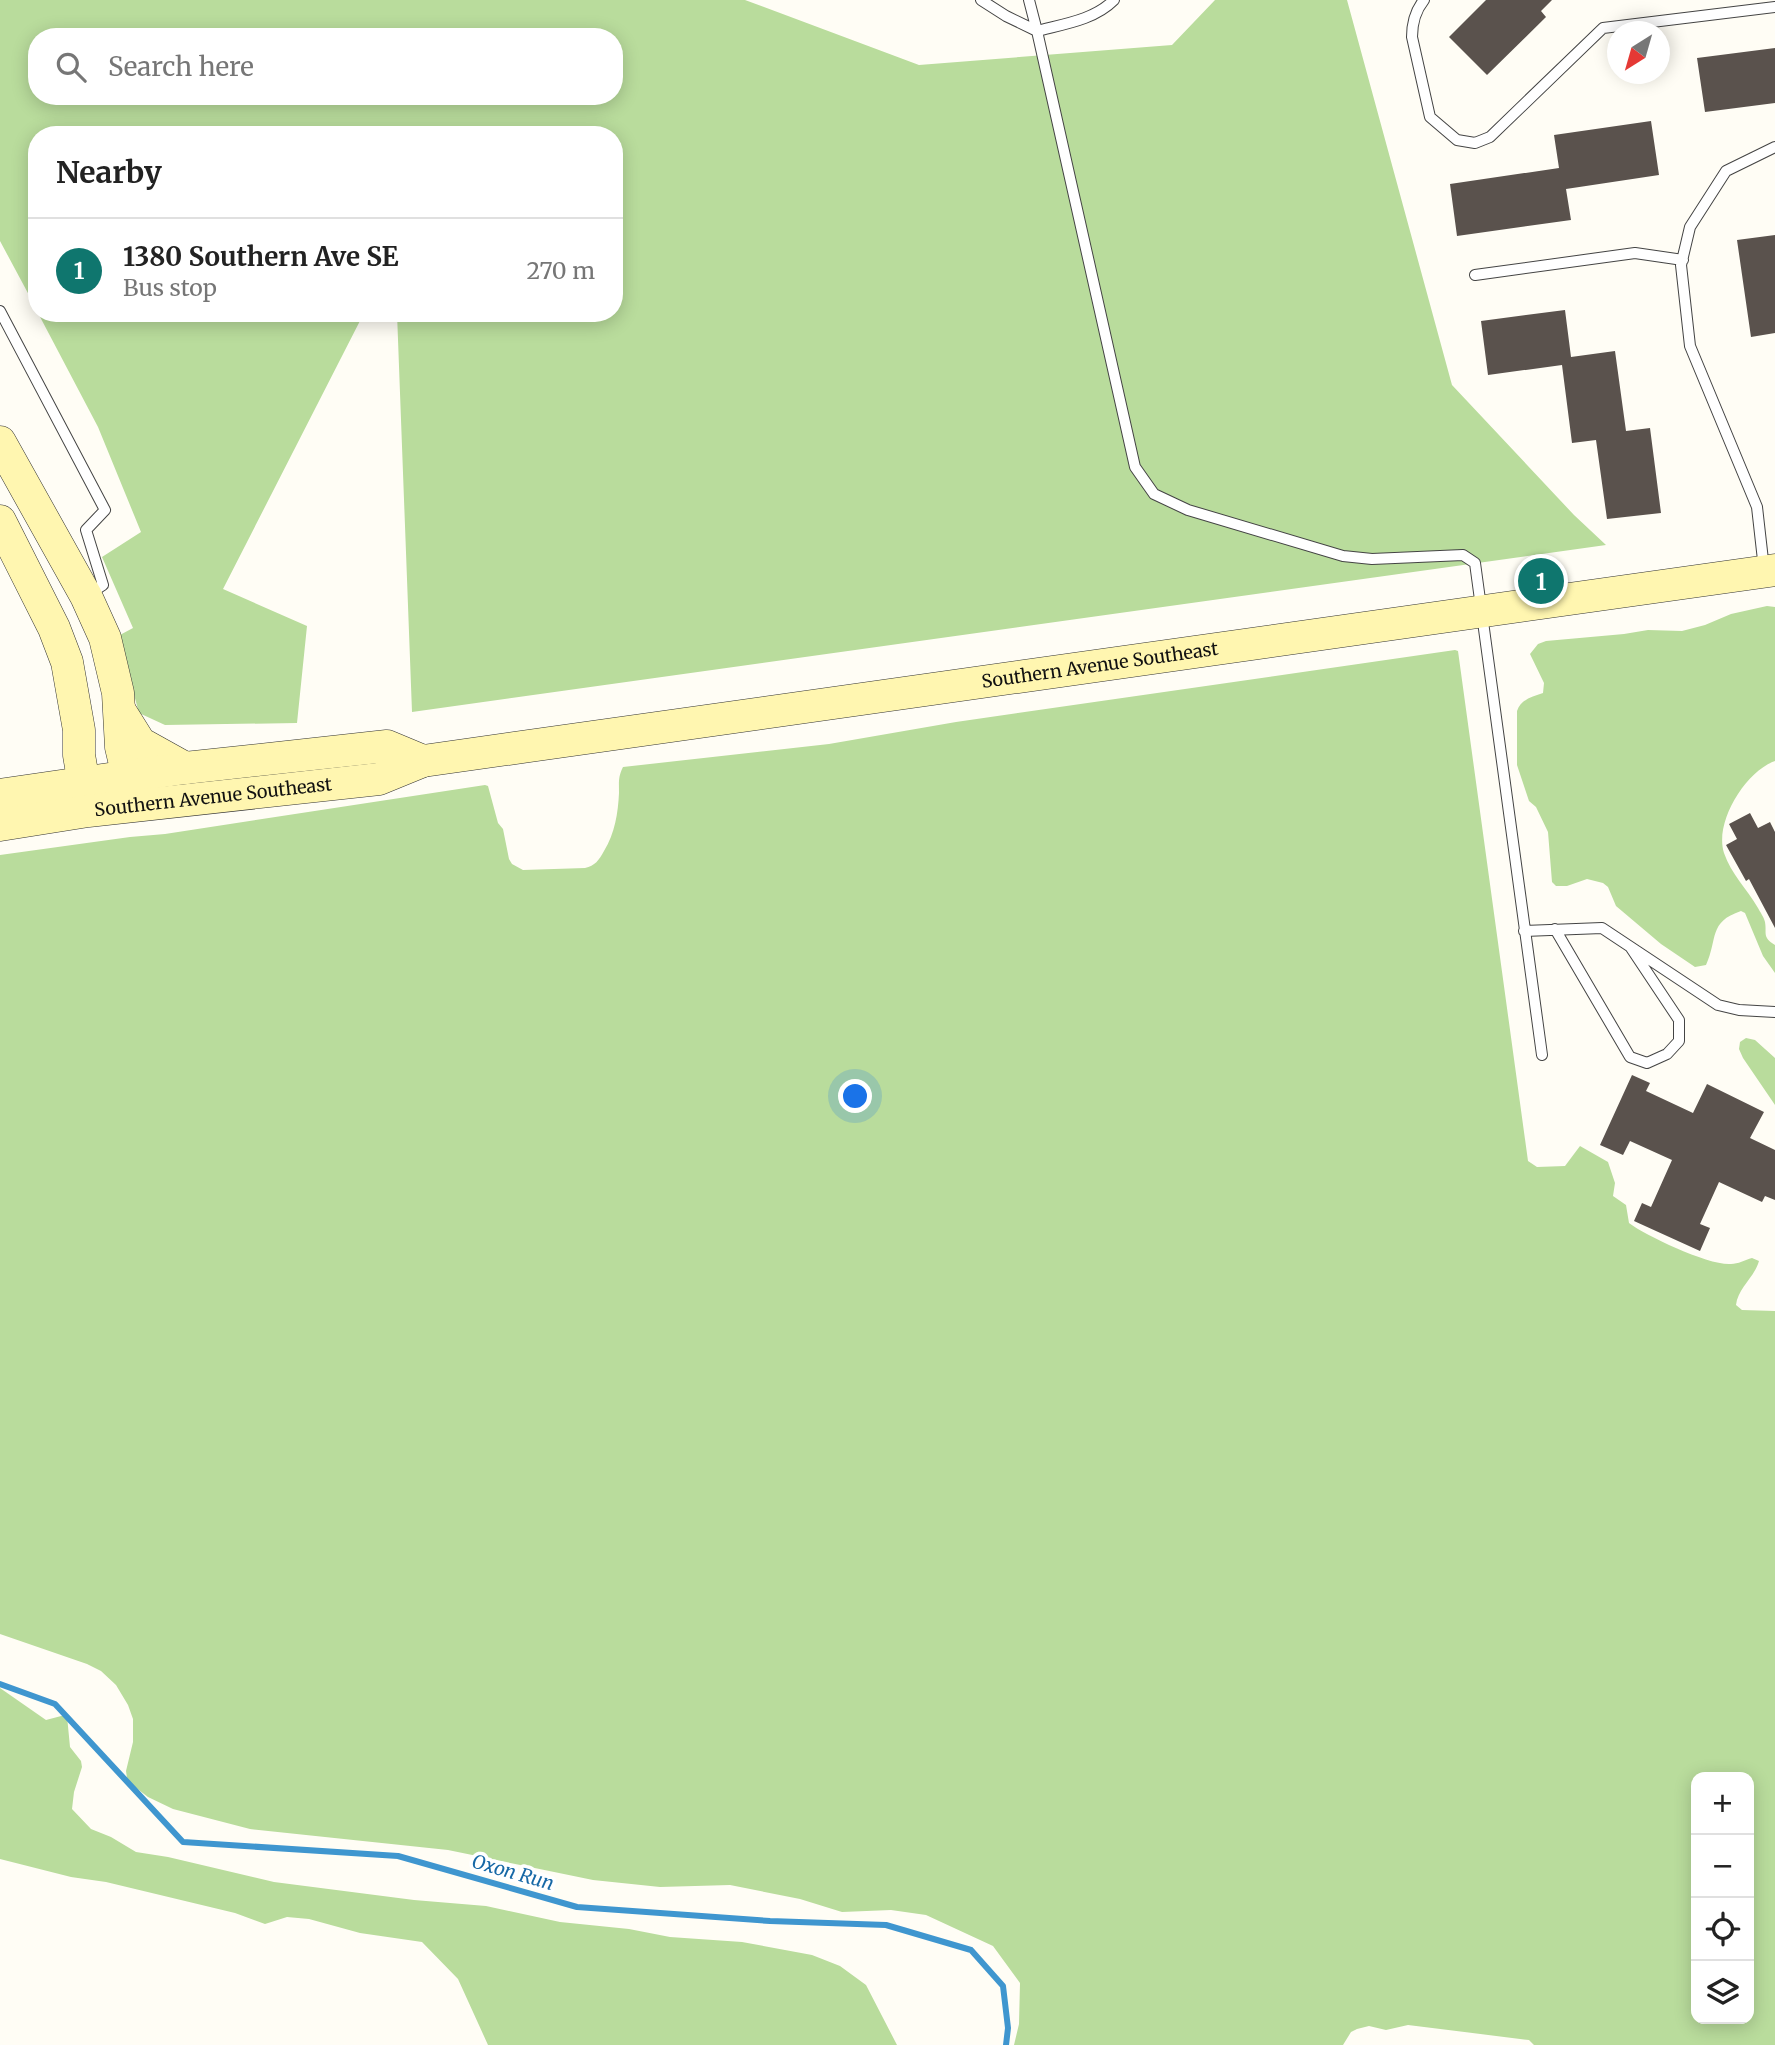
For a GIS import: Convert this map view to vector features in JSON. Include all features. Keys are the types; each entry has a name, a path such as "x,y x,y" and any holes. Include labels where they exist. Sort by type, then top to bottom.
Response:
{"main road":[{"path":"0,442 86,596 105,638 120,711 121,747 131,791"},
{"path":"0,521 54,628 67,662 79,730 79,755 86,797"},
{"name":"Southern Avenue Southeast","path":"0,795 86,797 131,791 379,779 424,761 1769,571"},
{"path":"120,711 140,743 185,768"},
{"name":"Southern Avenue Southeast","path":"131,791 185,768 387,746 424,761"},
{"name":"Southern Avenue Southeast","path":"0,825 86,797"}],"lane":[{"path":"981,0 1037,31 1093,16 1114,0"},
{"path":"1029,0 1135,467 1154,494 1188,510 1343,556 1372,559 1463,555 1475,563 1542,1055"},
{"path":"1424,0 1418,7 1412,26 1412,37 1430,117 1457,140 1475,143 1490,137 1603,28 1775,7"},
{"path":"1769,571 1757,508 1690,346 1683,260 1690,227 1726,171 1775,147"},
{"path":"1475,275 1635,253 1683,260"},
{"path":"0,311 105,510 86,530 103,585 86,596"},
{"path":"1524,931 1602,928 1718,1005 1739,1010 1775,1012"},
{"path":"1555,929 1630,1057 1647,1063 1667,1054 1679,1041 1679,1020 1631,948"}],"green space":[{"path":"0,0 745,0 919,65 1172,45 1215,0 1347,0 1452,385 1574,515 1606,545 412,712 397,322 623,322 623,126 28,126 28,293 0,241"},
{"path":"43,322 359,322 223,589 307,626 297,723 165,725 139,713 118,636 133,628 102,557 141,532 98,427"},
{"path":"1767,606 1775,607 1775,761 1753,775 1743,786 1728,813 1722,841 1727,861 1762,915 1767,937 1775,945 1775,973 1763,956 1745,913 1741,911 1723,920 1716,932 1706,965 1695,967 1661,944 1616,906 1608,887 1603,883 1587,879 1567,886 1556,886 1552,882 1548,832 1536,807 1529,801 1517,765 1517,711 1524,701 1543,693 1544,683 1530,654 1538,644 1648,630 1682,631 1731,614"},
{"path":"1458,651 1528,1161 1537,1167 1565,1166 1580,1146 1608,1162 1615,1183 1613,1196 1626,1205 1629,1223 1663,1242 1709,1260 1731,1264 1752,1258 1759,1261 1736,1305 1742,1310 1775,1311 1775,2045 1534,2045 1529,2040 1408,2025 1386,2030 1369,2026 1357,2029 1351,2032 1343,2045 1014,2045 1019,2024 1020,1983 993,1946 926,1915 891,1910 842,1912 800,1899 730,1885 660,1887 593,1880 448,1850 250,1829 173,1809 148,1797 127,1778 126,1771 133,1742 133,1719 116,1685 101,1671 87,1664 0,1634 0,855 165,834 485,785 488,786 498,823 503,829 512,864 523,870 585,868 598,860 611,837 617,815 619,780 623,767 829,744 956,722"},
{"path":"1746,1038 1755,1040 1775,1058 1775,1105 1739,1049 1740,1042"},
{"path":"0,1688 46,1720 67,1716 70,1747 81,1761 82,1767 72,1809 91,1829 136,1852 274,1882 414,1900 486,1906 560,1922 629,1929 670,1937 742,1942 812,1955 840,1966 866,1985 897,2045 488,2045 458,1979 422,1942 360,1933 309,1919 287,1917 265,1924 235,1913 0,1859"}],"building":[{"path":"1486,0 1552,0 1541,11 1546,17 1487,75 1449,37"},
{"path":"1775,48 1775,103 1705,112 1697,58"},
{"path":"1651,121 1659,175 1566,189 1571,220 1457,236 1450,184 1559,168 1554,135"},
{"path":"1775,235 1775,333 1751,337 1737,240"},
{"path":"1565,310 1571,357 1615,351 1626,431 1650,428 1661,513 1607,519 1596,440 1572,443 1562,365 1488,375 1481,321"},
{"path":"1750,813 1758,828 1770,822 1775,832 1775,928 1749,879 1746,881 1726,845 1737,839 1729,824"},
{"path":"1632,1075 1650,1083 1646,1091 1693,1113 1707,1084 1764,1112 1750,1138 1775,1150 1775,1200 1765,1196 1762,1202 1719,1182 1700,1224 1710,1228 1700,1251 1634,1221 1642,1203 1651,1207 1672,1160 1630,1141 1623,1155 1600,1145"}],"waterway":[{"name":"Oxon Run","path":"0,1684 55,1704 183,1842 398,1856 577,1907 770,1921 886,1925 971,1950 1003,1986 1008,2028 1006,2045"}],"place":[{"name":"1380 Southern Ave SE","path":"1541,581"}]}
